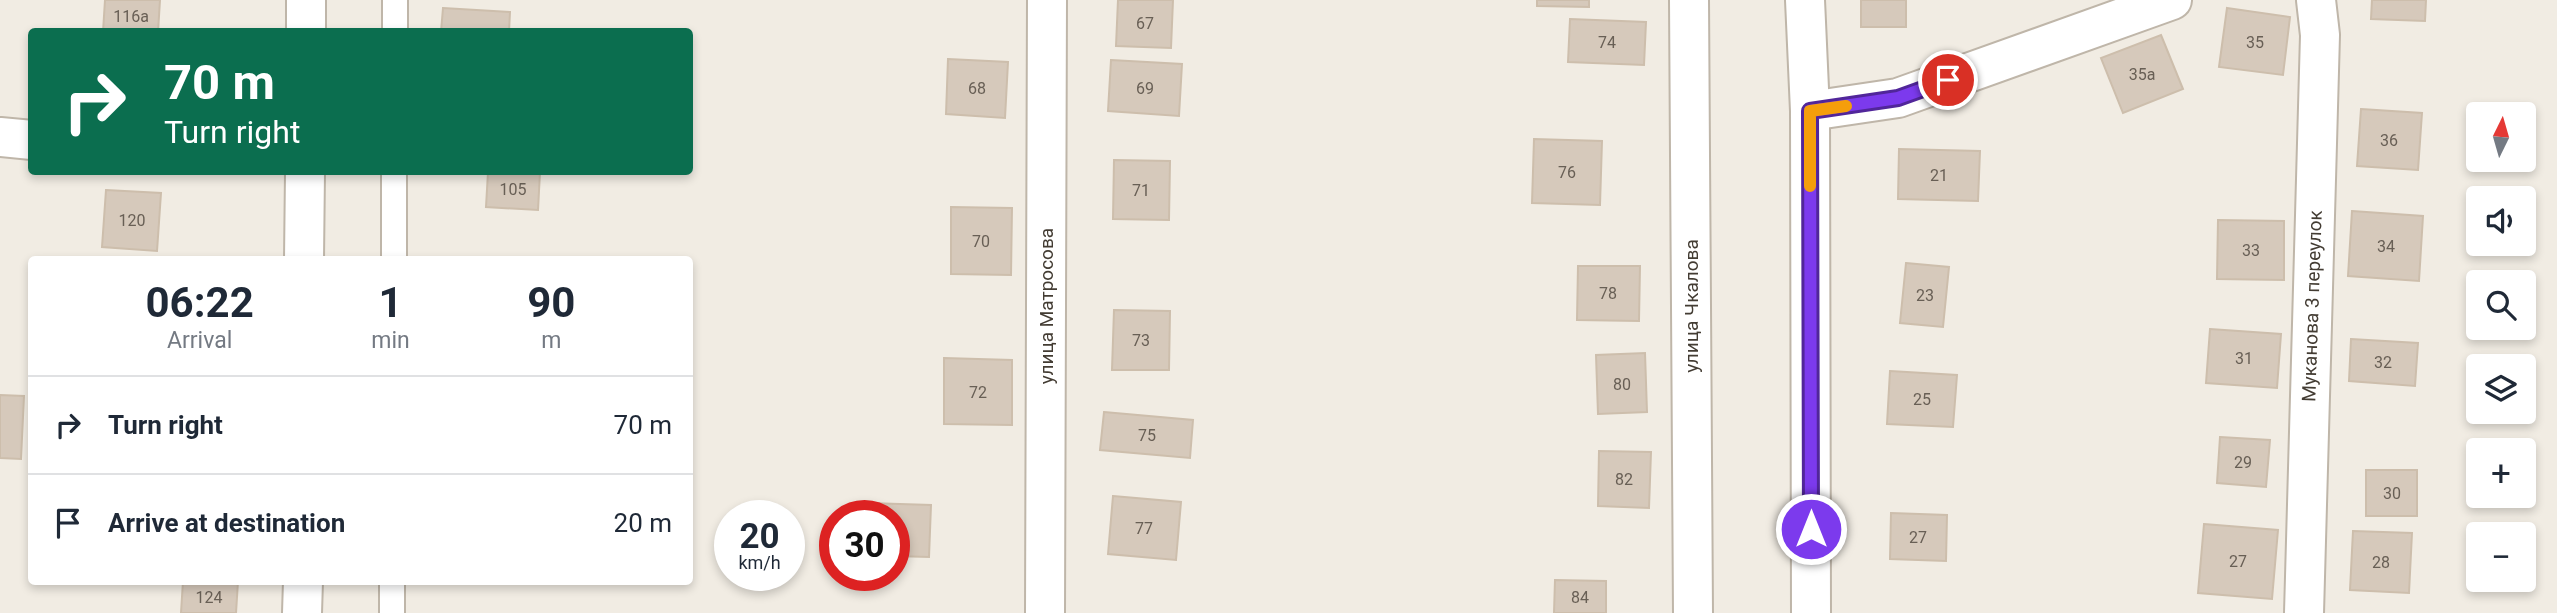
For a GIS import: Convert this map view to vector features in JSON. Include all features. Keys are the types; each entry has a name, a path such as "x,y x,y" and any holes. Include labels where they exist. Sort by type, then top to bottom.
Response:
{"street":[{"path":"306,0 306,28"},
{"name":"улица Матросова","path":"1045,613 1047,0"},
{"name":"улица Чкалова","path":"1689,0 1693,613"},
{"path":"1805,0 1810,111 1811,613"},
{"path":"1810,111 1898,98 2172,0"},
{"name":"Муканова 3 переулок","path":"2304,613 2320,35 2316,0"},
{"path":"0,136 28,140"},
{"path":"304,256 305,175"},
{"path":"302,613 303,585"}],"lane":[{"path":"395,0 395,28"},
{"path":"394,175 394,256"},
{"path":"392,585 392,613"}],"building":[{"path":"105,0 160,0 158,28 103,28"},
{"path":"1118,0 1173,0 1171,48 1116,46"},
{"path":"1537,0 1589,0 1589,7 1537,6"},
{"path":"1861,0 1906,0 1906,27 1861,27"},
{"path":"2372,0 2426,0 2425,21 2371,19"},
{"path":"443,8 510,12 509,28 441,28"},
{"path":"2227,8 2290,17 2283,75 2219,67"},
{"path":"1570,19 1646,22 1644,65 1568,62"},
{"path":"2161,35 2183,89 2123,113 2101,58"},
{"path":"948,59 1008,62 1005,118 946,114"},
{"path":"1111,60 1182,64 1179,116 1108,111"},
{"path":"2361,109 2422,113 2418,170 2357,166"},
{"path":"1534,139 1602,141 1600,205 1532,203"},
{"path":"1899,149 1980,151 1978,201 1898,199"},
{"path":"1114,160 1170,161 1169,220 1113,219"},
{"path":"488,175 540,175 538,210 486,207"},
{"path":"106,190 161,193 157,251 102,247"},
{"path":"951,207 1012,208 1011,275 951,274"},
{"path":"2352,211 2423,216 2419,281 2348,276"},
{"path":"2218,220 2284,221 2284,280 2217,279"},
{"path":"1906,263 1949,267 1943,327 1900,323"},
{"path":"1578,266 1640,266 1639,321 1577,320"},
{"path":"1114,310 1170,311 1169,370 1112,370"},
{"path":"2210,329 2281,334 2277,388 2206,383"},
{"path":"2351,339 2418,343 2415,386 2349,381"},
{"path":"1645,353 1647,412 1598,414 1596,355"},
{"path":"944,358 1012,360 1012,425 944,424"},
{"path":"1890,371 1957,375 1953,427 1887,424"},
{"path":"0,395 24,396 21,459 0,458"},
{"path":"1104,412 1193,420 1190,458 1100,450"},
{"path":"2220,437 2270,440 2266,487 2217,483"},
{"path":"1599,451 1651,452 1649,508 1598,506"},
{"path":"2366,470 2417,470 2417,516 2366,516"},
{"path":"1113,496 1181,502 1176,560 1108,554"},
{"path":"910,504 931,505 929,557 910,556"},
{"path":"1891,513 1947,515 1946,561 1890,559"},
{"path":"2204,524 2278,530 2272,599 2198,593"},
{"path":"2353,531 2412,533 2409,593 2350,590"},
{"path":"1555,580 1606,581 1606,613 1554,613"},
{"path":"183,585 238,585 236,613 181,613"}],"slow traffic":[{"path":"1810,186 1810,111 1846,106"}],"route":[{"path":"1811,529 1810,111 1898,98 1948,80"}]}
